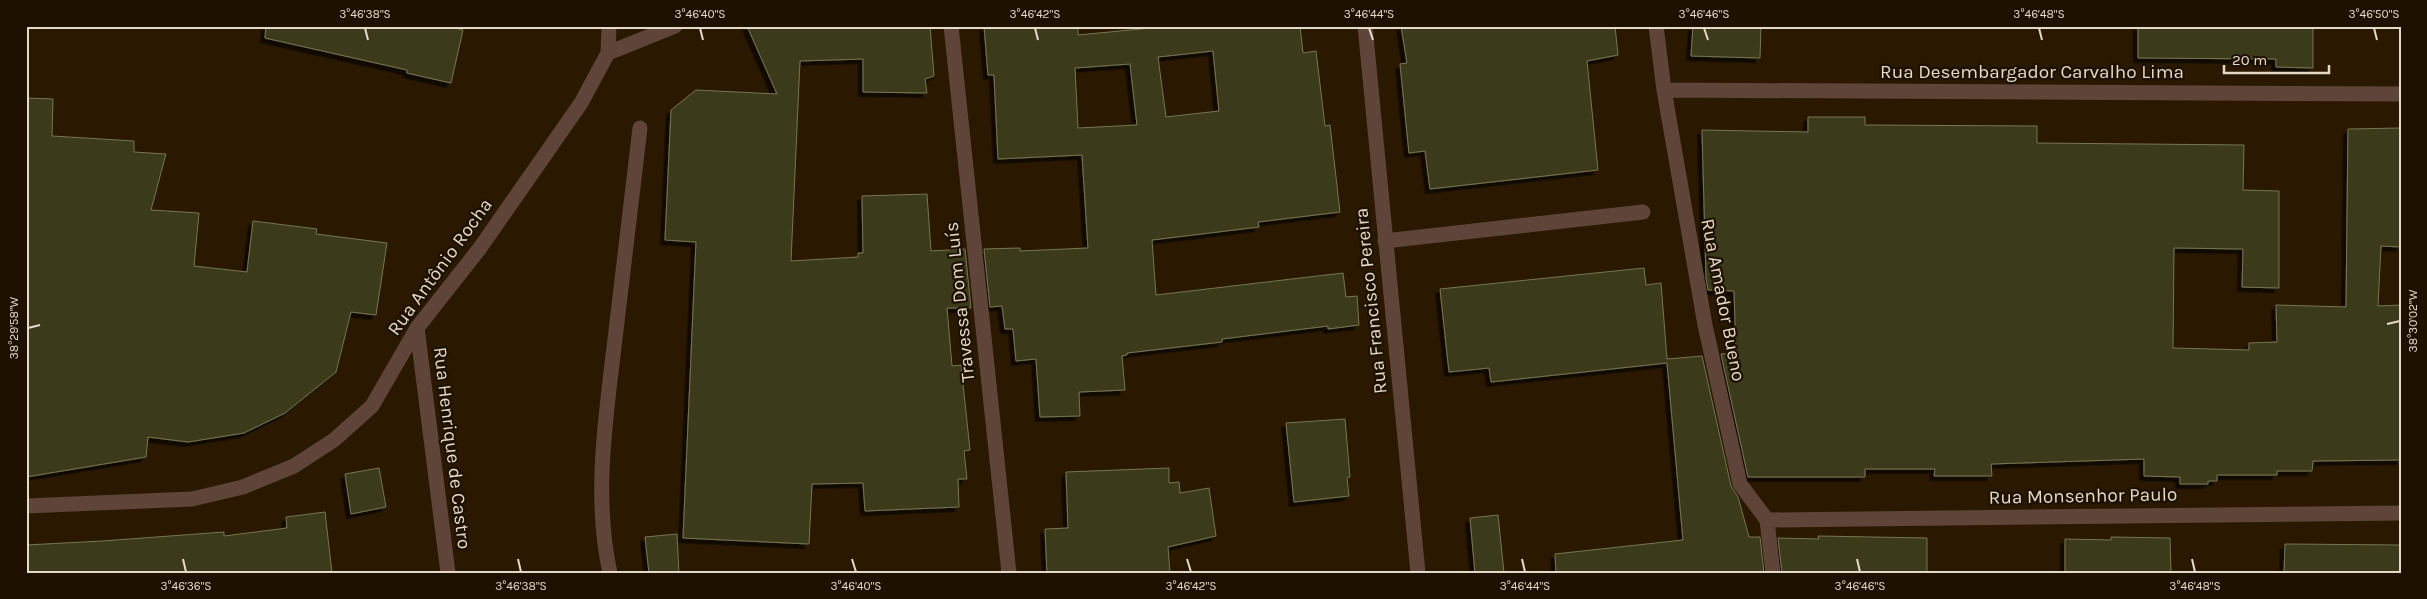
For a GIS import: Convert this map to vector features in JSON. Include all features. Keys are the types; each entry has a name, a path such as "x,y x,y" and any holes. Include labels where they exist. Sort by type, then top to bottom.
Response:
{"street":[{"path":"609,26 608,53 675,26"},
{"name":"Travessa Dom Luís","path":"951,26 1009,573"},
{"name":"Rua Francisco Pereira","path":"1365,26 1418,573"},
{"name":"Rua Amador Bueno","path":"1656,26 1664,90 1705,325 1740,484 1767,520"},
{"name":"Rua Antônio Rocha","path":"26,506 192,499 244,487 294,466 334,440 372,406 417,328 480,248 570,119 581,103 608,53"},
{"name":"Rua Desembargador Carvalho Lima","path":"1664,90 2401,94"},
{"path":"610,573 604,546 601,499 605,424 640,128"},
{"path":"1385,241 1643,212"},
{"name":"Rua Henrique de Castro","path":"417,328 448,573"},
{"name":"Rua Monsenhor Paulo","path":"1767,520 2401,513"},
{"path":"1767,520 1773,573"}],"building":[{"path":"266,26 448,26 463,30 451,83 407,73 407,70 265,38"},
{"path":"747,26 930,26 934,76 925,79 927,93 863,92 863,59 800,61 791,261 858,257 858,253 863,253 862,196 927,194 931,251 965,249 971,308 947,308 952,366 961,365 970,450 964,451 967,479 958,479 959,507 865,511 863,483 812,484 809,544 683,538 696,242 665,240 671,110 696,90 777,94"},
{"path":"984,26 1078,26 1078,35 1172,26 1300,26 1303,53 1316,51 1325,126 1330,125 1340,212 1258,222 1259,227 1152,240 1156,295 1343,273 1346,297 1357,296 1359,325 1328,329 1328,326 1222,339 1222,342 1127,353 1127,355 1122,356 1125,390 1079,392 1080,416 1040,417 1036,359 1016,361 1013,329 1005,329 1002,306 990,307 984,249 1020,248 1020,251 1088,248 1082,155 998,159 994,75 988,75","holes":["1213,51 1219,111 1166,117 1158,57","1130,64 1137,125 1078,128 1075,68"]},
{"path":"1401,26 1615,26 1618,55 1587,61 1598,170 1430,189 1425,151 1409,153 1400,64 1407,63"},
{"path":"1693,26 1761,26 1760,58 1691,56"},
{"path":"2138,26 2313,26 2313,68 2276,67 2276,59 2138,58"},
{"path":"26,98 53,99 52,136 134,141 134,152 166,154 151,210 199,213 194,266 247,272 253,221 317,229 316,234 387,243 376,315 351,312 336,372 285,413 244,433 188,442 148,437 146,457 26,477"},
{"path":"1808,117 1865,117 1865,125 2037,126 2037,143 2244,145 2243,190 2279,191 2279,288 2242,287 2243,249 2174,248 2173,348 2249,350 2249,343 2277,342 2276,305 2346,307 2348,129 2401,128 2401,247 2381,246 2378,306 2401,305 2401,460 2313,461 2312,471 2277,471 2277,475 2217,475 2217,481 2208,481 2208,484 2180,484 2180,477 2144,476 2144,459 1991,464 1992,476 1934,476 1935,469 1865,469 1865,477 1748,477 1721,354 1736,353 1734,291 1708,290 1706,277 1702,130 1808,132"},
{"path":"1644,268 1646,285 1661,283 1667,359 1702,356 1731,486 1738,497 1749,537 1760,537 1764,573 1556,573 1555,554 1683,540 1667,363 1491,382 1489,368 1449,372 1440,289"},
{"path":"1345,419 1350,477 1347,478 1349,496 1294,502 1286,423"},
{"path":"379,468 386,507 351,514 345,474"},
{"path":"1169,468 1169,483 1179,482 1180,493 1209,488 1216,536 1168,547 1170,573 1047,573 1045,529 1068,528 1066,472"},
{"path":"325,512 332,573 26,573 26,545 224,532 224,536 287,528 286,517"},
{"path":"1498,515 1504,573 1475,573 1470,518"},
{"path":"677,534 679,573 649,573 645,537"},
{"path":"1818,536 1927,538 1927,573 1782,573 1778,538 1819,539"},
{"path":"2111,537 2170,538 2171,573 2065,573 2065,539 2111,540"},
{"path":"2285,544 2401,545 2401,573 2284,573"}]}
